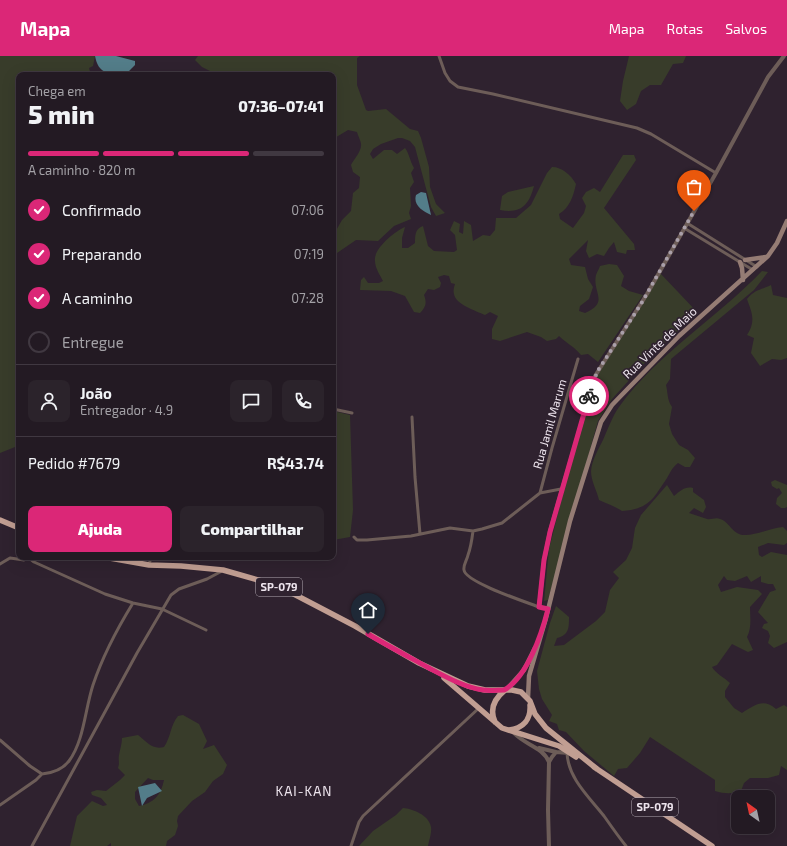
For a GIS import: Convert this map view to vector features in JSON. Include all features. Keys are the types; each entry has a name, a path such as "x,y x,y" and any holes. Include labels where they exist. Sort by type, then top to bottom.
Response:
{"highway":[{"path":"0,520 16,527"},
{"name":"SP-079","path":"123,560 149,564 223,570 262,581 288,591 355,626 437,672 472,688 485,690 516,690 529,700 535,714 546,728 597,769"},
{"name":"SP-079","path":"437,672 463,693 496,724 514,733 559,746 597,769 712,846"},
{"path":"496,724 493,715 493,704 505,690"},
{"path":"507,730 515,729 525,724 530,714 529,700"}],"main road":[{"name":"Rua Vinte de Maio","path":"529,700 529,676 548,609 570,521 601,422 606,413 634,381 679,336 768,256 777,243 787,221"},
{"path":"745,260 768,256"},
{"path":"740,262 743,280"},
{"name":"Rua Vinte de Maio","path":"505,690 524,670 540,638"}],"street":[{"path":"439,56 445,73 450,81 458,87 637,128 651,134 716,173"},
{"path":"539,607 545,552 561,489 595,376 640,306 716,173 768,77 784,56"},
{"path":"687,223 745,260 755,269"},
{"path":"684,228 740,262 755,269"},
{"name":"Rua Jamil Marum","path":"540,493 578,359"},
{"path":"336,410 352,413"},
{"path":"412,417 420,534"},
{"path":"354,537 357,540 367,540 420,534 450,528 473,530 487,528 502,523 540,493 561,489"},
{"path":"473,530 464,568 466,575 475,582 539,607 548,609"},
{"path":"0,564 10,558 16,559"},
{"path":"31,560 76,582 105,594 162,609 206,630"},
{"path":"149,564 150,560"},
{"path":"32,846 136,654 171,595 174,592 207,579 223,570"},
{"path":"0,805 36,780 42,774 58,770 65,765 76,748 92,686 100,666 110,643 134,602"},
{"path":"351,846 359,822 363,816 479,708"},
{"path":"514,733 529,745 545,753 549,762 549,846"},
{"path":"0,740 30,766 42,774"},
{"path":"529,745 556,752 569,753 569,765 578,783 626,846"},
{"path":"549,762 556,752"}],"green space":[{"path":"0,56 95,56 93,66 89,68 90,72 16,72 16,447 0,453"},
{"path":"198,56 360,56 357,58 357,85 366,110 386,109 410,129 418,131 429,167 430,187 436,204 445,213 436,216 431,207 415,147 410,141 398,138 381,144 373,149 370,154 373,159 384,150 392,150 397,154 405,148 408,152 414,168 411,173 414,182 410,188 411,206 409,213 411,219 394,226 378,241 356,240 337,253 336,230 342,220 351,211 353,193 359,188 360,177 353,172 351,165 359,152 361,141 357,132 348,130 336,137 336,72 211,72 202,67 195,60"},
{"path":"629,56 686,56 683,63 673,64 661,85 650,85 641,91 636,104 627,110 620,101"},
{"path":"623,155 634,155 636,160 604,208 634,244 635,250 627,250 626,254 617,252 614,242 604,256 597,254 589,258 586,251 588,240 569,259 571,265 585,267 588,279 593,287 589,299 580,306 579,311 585,313 597,305 598,297 595,281 600,266 609,264 617,265 624,276 621,286 629,291 643,295 598,362 588,354 581,355 559,336 556,339 547,341 527,332 500,341 492,339 492,329 498,316 490,312 485,315 466,307 458,301 455,298 454,293 455,284 451,283 449,276 444,275 438,277 441,283 440,287 434,290 428,289 424,295 424,309 420,313 414,312 405,296 391,291 360,290 361,280 364,277 368,283 379,283 383,281 376,266 375,256 381,246 401,229 405,227 402,238 402,248 408,248 415,243 415,235 420,227 423,226 428,246 434,251 454,252 457,250 455,235 450,230 454,221 460,224 459,232 463,234 464,221 471,225 473,241 483,235 490,236 495,230 496,218 516,218 531,205 547,173 552,167 559,168 566,172 576,184 570,201 566,208 559,214 560,219 573,228 584,213 586,206 582,198 586,192 594,188 600,192"},
{"path":"534,186 530,198 523,207 513,211 500,210 502,196 508,192"},
{"path":"762,271 768,272 754,290 671,359 670,379 666,385 668,399 672,407 669,424 672,434 679,445 688,450 695,458 690,467 685,467 678,463 674,466 654,497 649,502 638,508 622,511 599,500 591,471 596,455 619,407 651,370 745,288"},
{"path":"660,273 698,313 653,354 612,399 598,421 548,600 544,601 549,549 595,377"},
{"path":"771,285 773,295 787,298 787,358 781,360 772,359 760,366 751,353 754,338 747,335 752,325 752,313 747,299 755,291"},
{"path":"336,412 350,415 353,510 350,537 336,539"},
{"path":"775,480 787,485 787,507 785,508 781,508 776,504 777,498 782,493 779,488 777,489 772,486 771,482"},
{"path":"667,485 674,496 685,488 693,488 693,492 704,500 706,507 703,513 694,508 689,513 707,519 718,518 723,520 739,534 748,535 783,527 787,531 787,543 784,545 768,543 758,547 759,555 762,557 771,552 787,555 787,642 774,648 768,643 770,636 768,631 762,628 764,624 768,623 758,612 770,592 776,590 773,584 761,582 761,576 751,582 747,576 735,581 727,580 724,576 718,585 721,592 737,587 758,590 762,594 750,607 750,626 747,637 753,650 748,652 732,644 717,665 712,667 730,683 725,691 725,697 734,708 742,713 755,705 763,703 776,709 784,705 787,707 787,770 781,766 779,775 768,778 750,778 744,783 741,790 731,790 731,793 722,793 715,791 715,780 650,737 640,753 627,768 618,769 614,776 584,751 566,732 559,730 557,724 549,721 552,715 542,699 537,671 556,606 569,617 569,624 566,633 557,638 554,646 564,645 596,621 605,612 610,590 619,578 613,572 626,560 632,548 635,528 641,515"},
{"path":"183,715 199,724 207,741 203,749 214,745 227,765 223,774 213,781 205,792 192,801 178,816 178,826 175,835 167,841 166,846 111,846 111,843 107,846 70,846 77,816 92,801 103,806 107,805 101,798 92,795 91,792 97,790 106,791 125,775 118,768 122,738 138,735 153,746 160,748 164,747 173,724 178,716","holes":["148,778 153,780 164,780 159,794 149,803 139,806 135,799 135,792"]},
{"path":"403,808 420,813 430,823 431,831 428,846 359,846 373,831 396,815"}],"water":[{"path":"95,56 116,56 135,61 135,65 128,72 105,72 102,70"},
{"path":"421,192 426,193 431,215 424,212 417,205 415,199 416,195"},
{"path":"155,783 162,791 147,798 142,806 138,787"}],"way so far":[{"path":"589,396 597,372 641,304 694,211"}],"district":[{"name":"KAI-KAN","path":"304,791"}],"route":[{"path":"368,634 437,672 476,689 506,690 520,675 540,638 546,618 548,609 539,607 545,552 561,489 589,396"}]}
